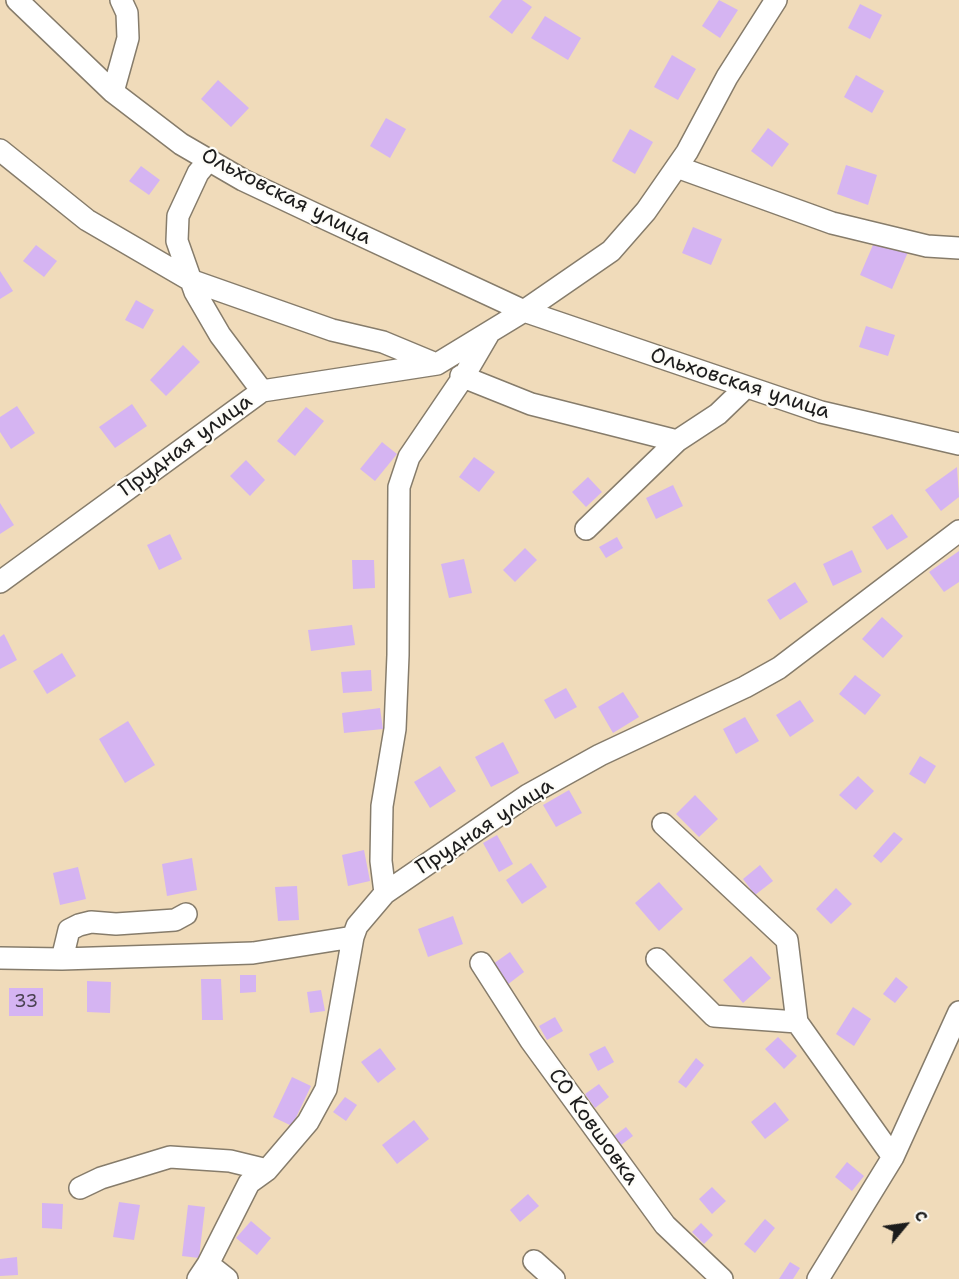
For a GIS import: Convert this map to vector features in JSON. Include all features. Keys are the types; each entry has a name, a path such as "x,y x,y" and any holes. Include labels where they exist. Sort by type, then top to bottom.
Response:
{"street":[{"name":"Ольховская улица","path":"17,0 112,92 208,160 273,195 524,311 821,412 959,444"},
{"path":"112,92 128,38 127,13 121,0"},
{"path":"524,311 611,251 646,211 677,168 727,77 776,0"},
{"path":"0,150 87,220 190,280 332,330 383,342 531,404 677,441"},
{"path":"208,160 198,173 178,216 177,241 190,280 220,335 262,391"},
{"path":"677,168 832,223 927,246 959,248"},
{"name":"Прудная улица","path":"0,582 262,391 437,364 524,311"},
{"path":"385,893 381,861 382,806 395,729 399,487 409,457 488,334"},
{"path":"586,529 677,441 718,414 746,387"},
{"name":"Прудная улица","path":"203,1271 249,1183 267,1170 308,1122 326,1089 353,937 357,926 385,893 528,795 600,755 745,687 779,668 959,531"},
{"path":"663,824 787,940 797,1022 893,1157"},
{"path":"62,959 69,930 79,925 91,922 116,924 175,920 186,914"},
{"path":"0,958 62,959 253,953 353,937"},
{"path":"657,959 714,1017 797,1022"},
{"name":"СО Ковшовка","path":"481,963 531,1041 659,1217 722,1279"},
{"path":"818,1279 893,1157 959,1012"},
{"path":"931,1072 959,1052"},
{"path":"80,1188 101,1178 170,1157 230,1161 267,1170"},
{"path":"534,1262 554,1279"},
{"path":"203,1271 227,1279"}],"building":[{"path":"502,0 522,0 532,7 512,34 489,17"},
{"path":"719,0 738,10 720,38 702,26"},
{"path":"860,4 882,15 870,39 848,28"},
{"path":"545,16 581,38 568,60 531,38"},
{"path":"672,55 696,69 678,100 654,87"},
{"path":"856,75 884,91 872,113 844,97"},
{"path":"218,80 249,108 231,127 201,99"},
{"path":"386,118 406,129 390,158 370,146"},
{"path":"768,128 789,144 772,167 751,151"},
{"path":"630,129 653,142 635,174 612,161"},
{"path":"846,165 877,175 868,205 837,194"},
{"path":"141,166 160,180 149,195 129,181"},
{"path":"693,227 722,239 711,265 682,253"},
{"path":"876,238 908,252 892,289 860,275"},
{"path":"36,245 57,261 44,277 23,261"},
{"path":"0,271 13,291 0,299"},
{"path":"136,300 154,310 143,329 125,320"},
{"path":"866,326 895,335 888,356 859,347"},
{"path":"183,345 200,362 166,396 150,380"},
{"path":"132,404 147,426 115,448 99,427"},
{"path":"17,406 35,433 11,449 0,432 0,417"},
{"path":"306,407 324,421 295,456 277,441"},
{"path":"382,442 397,454 375,481 360,469"},
{"path":"474,457 495,472 479,492 459,477"},
{"path":"246,460 265,480 250,496 230,476"},
{"path":"957,467 959,497 941,511 925,490"},
{"path":"588,477 602,492 586,507 572,492"},
{"path":"673,485 683,506 656,519 646,498"},
{"path":"0,503 14,525 0,534"},
{"path":"892,514 908,537 887,550 872,527"},
{"path":"170,534 182,559 159,570 147,545"},
{"path":"617,537 623,548 606,558 599,547"},
{"path":"525,548 537,560 515,582 503,570"},
{"path":"852,550 862,572 833,586 823,564"},
{"path":"959,551 959,582 944,592 929,572"},
{"path":"464,559 472,593 449,598 441,564"},
{"path":"352,560 374,560 375,588 353,589"},
{"path":"795,582 808,602 780,620 767,600"},
{"path":"882,617 903,636 883,658 862,639"},
{"path":"352,625 355,645 311,651 308,630"},
{"path":"4,634 17,660 0,669 0,637"},
{"path":"62,653 76,676 47,694 33,671"},
{"path":"371,670 372,691 343,693 341,672"},
{"path":"855,675 881,695 865,715 839,694"},
{"path":"566,688 577,707 555,719 544,700"},
{"path":"623,692 639,717 613,733 598,707"},
{"path":"800,700 814,721 790,737 776,715"},
{"path":"380,708 383,729 344,733 342,713"},
{"path":"745,717 759,741 736,754 723,729"},
{"path":"128,721 155,765 125,783 99,739"},
{"path":"503,742 519,773 491,787 475,757"},
{"path":"920,756 936,766 925,784 909,774"},
{"path":"440,766 456,791 430,808 414,782"},
{"path":"858,776 874,791 856,810 839,795"},
{"path":"569,790 582,813 556,827 543,805"},
{"path":"695,795 718,819 699,837 676,814"},
{"path":"894,832 903,839 881,863 873,856"},
{"path":"497,835 513,864 499,872 483,843"},
{"path":"364,850 370,881 348,886 342,855"},
{"path":"192,858 197,890 167,896 162,864"},
{"path":"531,863 547,887 522,904 506,880"},
{"path":"760,865 773,881 755,895 743,879"},
{"path":"78,867 86,899 60,905 53,873"},
{"path":"659,882 683,909 659,931 635,903"},
{"path":"297,886 299,920 278,921 275,887"},
{"path":"836,888 852,904 831,924 816,909"},
{"path":"453,916 463,944 428,957 418,929"},
{"path":"510,952 524,972 507,985 493,964"},
{"path":"751,956 771,978 743,1003 723,980"},
{"path":"240,975 256,975 256,992 240,993"},
{"path":"896,977 908,987 895,1003 883,994"},
{"path":"201,979 221,979 223,1020 202,1020"},
{"path":"87,981 111,982 110,1013 87,1012"},
{"path":"9,988 43,988 43,1016 9,1016"},
{"path":"321,990 325,1011 310,1013 307,992"},
{"path":"853,1007 871,1019 854,1046 836,1034"},
{"path":"555,1017 563,1031 547,1040 539,1026"},
{"path":"778,1037 797,1056 784,1069 765,1049"},
{"path":"605,1046 614,1062 598,1071 589,1054"},
{"path":"380,1048 396,1069 378,1083 361,1062"},
{"path":"696,1058 704,1065 686,1088 678,1082"},
{"path":"292,1077 311,1086 292,1126 273,1117"},
{"path":"599,1084 609,1097 595,1108 585,1094"},
{"path":"345,1097 357,1105 346,1121 333,1112"},
{"path":"775,1102 789,1120 765,1139 751,1122"},
{"path":"414,1120 429,1139 397,1164 382,1145"},
{"path":"626,1127 633,1136 621,1145 614,1136"},
{"path":"847,1162 864,1176 852,1191 835,1177"},
{"path":"712,1187 726,1201 712,1214 699,1199"},
{"path":"528,1194 539,1206 520,1222 510,1210"},
{"path":"119,1202 140,1205 134,1240 113,1237"},
{"path":"42,1203 63,1204 62,1229 42,1228"},
{"path":"188,1205 205,1207 199,1258 182,1256"},
{"path":"765,1219 775,1228 755,1253 744,1244"},
{"path":"251,1221 271,1238 257,1255 236,1238"},
{"path":"701,1223 713,1235 704,1244 692,1232"},
{"path":"17,1257 18,1275 0,1276 0,1259"},
{"path":"790,1262 800,1268 793,1279 779,1279"}]}
